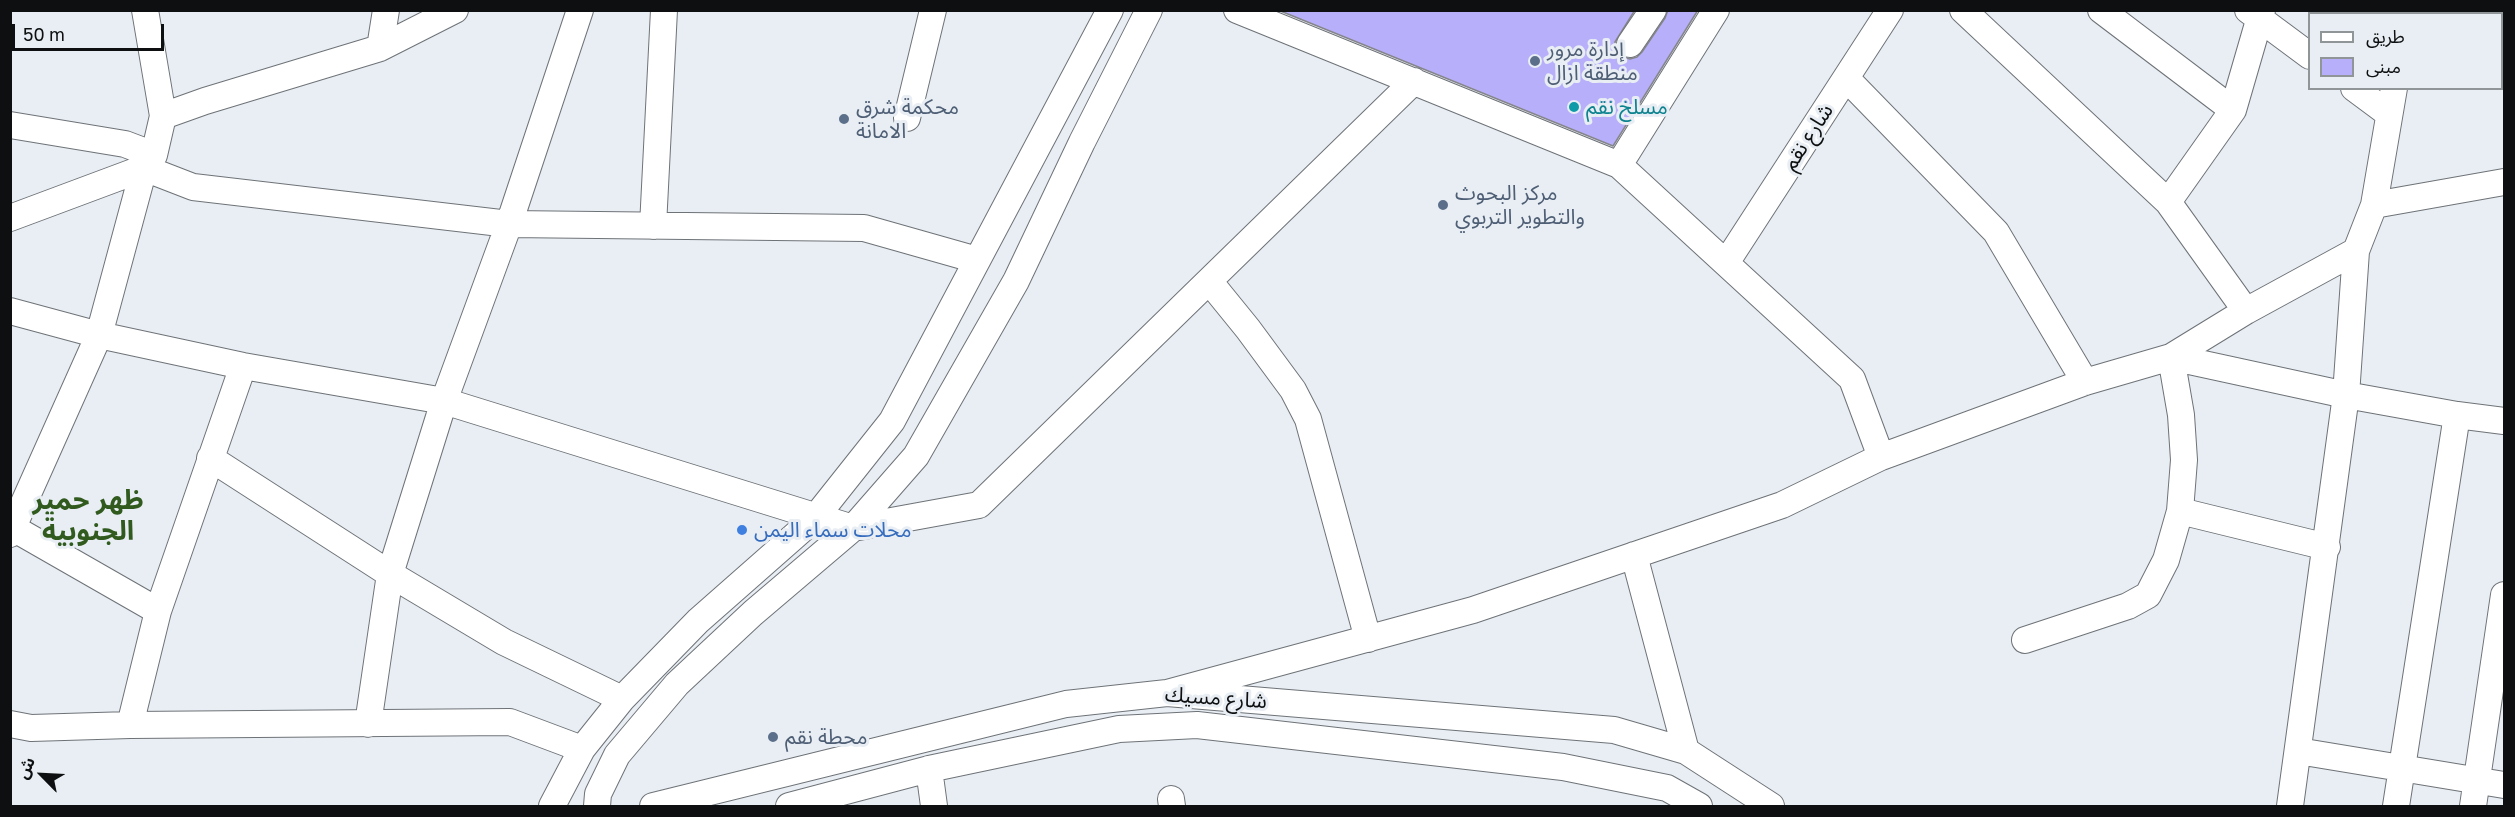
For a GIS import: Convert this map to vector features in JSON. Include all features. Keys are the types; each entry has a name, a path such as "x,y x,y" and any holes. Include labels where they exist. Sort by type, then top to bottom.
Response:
{"street":[{"path":"145,10 163,116 99,335 12,531 158,611"},
{"path":"380,48 386,10"},
{"path":"163,116 380,48 455,10"},
{"path":"368,724 390,574 444,400 509,224 580,10"},
{"path":"652,226 664,10"},
{"path":"907,118 933,10"},
{"path":"552,807 582,749 622,699 698,621 815,518 892,421 1110,10"},
{"path":"597,807 598,794 617,755 677,684 753,613 853,528 916,456 1011,292 1149,10"},
{"path":"1237,10 1619,165 1852,379 1881,457"},
{"path":"1630,44 1653,10"},
{"path":"1619,165 1716,10"},
{"name":"شارع نقم","path":"1726,263 1890,10"},
{"path":"1963,10 2168,202 2246,311"},
{"path":"2101,10 2233,110"},
{"path":"2168,202 2233,110 2257,14 2308,54"},
{"path":"1846,78 1996,232 2085,382"},
{"path":"10,311 99,335 243,366 444,400 815,518 853,528 980,505 1414,81"},
{"path":"2357,90 2389,114"},
{"path":"2290,807 2346,395 2356,251 2374,205 2394,90"},
{"path":"10,125 125,144 149,162 194,187 509,224 864,228 977,260"},
{"path":"10,218 149,162"},
{"path":"2374,205 2505,182"},
{"path":"1167,693 1473,610 1782,505 1881,457 2085,382 2171,357 2246,311 2356,251"},
{"path":"1209,280 1280,373 1308,419 1368,639"},
{"path":"2171,357 2346,395 2457,415 2505,421"},
{"path":"2025,640 2128,606 2148,595 2166,560 2180,511 2184,460 2181,415 2171,357"},
{"path":"130,725 158,611 243,366"},
{"path":"2396,807 2457,415"},
{"path":"210,458 390,574 504,642 622,699"},
{"path":"2180,511 2327,547"},
{"path":"1634,555 1686,751"},
{"path":"2473,807 2476,780 2498,674 2504,599"},
{"name":"شارع مسيك","path":"653,807 1066,704 1167,693 1614,730 1686,751 1771,807"},
{"path":"10,724 31,728 130,725 510,723 582,749"},
{"name":"شارع مسيك","path":"789,807 826,802 929,769 1119,729 1197,725 1563,767 1667,788 1699,807"},
{"path":"2298,751 2505,785"},
{"path":"929,769 934,807"}],"building":[{"name":"مسلخ نقم","path":"1278,10 1635,10 1615,42 1616,50 1621,56 1630,59 1642,52 1668,10 1698,10 1613,146"}],"place":[{"name":"إدارة مرور منطقة ازال","path":"1535,61"},
{"name":"مسلخ نقم","path":"1574,107"},
{"name":"محكمة شرق الامانة","path":"844,119"},
{"name":"مركز البحوث والتطوير التربوي","path":"1443,205"},
{"name":"محلات سماء اليمن","path":"742,530"},
{"name":"محطة نقم","path":"773,737"}],"district":[{"name":"ظهر حمير الجنوبية","path":"88,516"}]}
